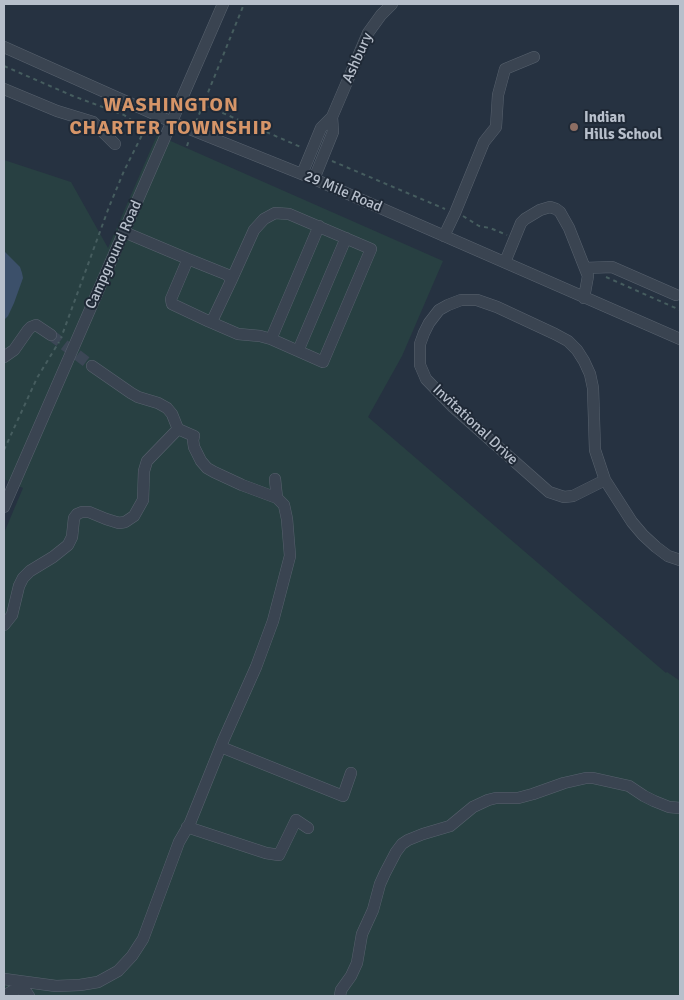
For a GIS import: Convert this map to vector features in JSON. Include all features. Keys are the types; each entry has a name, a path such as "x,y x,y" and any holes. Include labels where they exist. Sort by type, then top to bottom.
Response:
{"street":[{"name":"Campground Road","path":"5,502 223,4"},
{"name":"Ashbury","path":"332,117 368,33 381,14 392,4"},
{"name":"29 Mile Road","path":"4,47 172,122 314,179 680,339"},
{"path":"444,236 484,142 496,127 498,95 505,69 534,58"},
{"path":"4,89 92,122 115,144"},
{"path":"302,174 320,128 332,117"},
{"path":"314,179 333,132 332,117"},
{"path":"505,262 521,223 540,210 556,209 560,212 590,268 584,298"},
{"path":"188,259 171,299 172,304 232,332 271,339 323,362 371,249 289,214 275,213 254,230 213,319 208,320"},
{"path":"271,339 319,226"},
{"path":"124,232 228,276 231,281"},
{"path":"298,351 346,238"},
{"path":"590,268 612,267 676,295"},
{"name":"Invitational Drive","path":"605,480 573,496 564,497 549,492 454,407 426,379 420,365 420,344 429,323 439,310 461,300 477,300 497,307 555,334 568,341 577,350 590,374 593,388 595,450 605,480 632,522 643,535 668,556 680,560"},
{"path":"4,357 14,350 31,327 36,325 51,335"},
{"path":"4,979 56,986 98,982 118,971 132,956 143,938 179,842 264,647 289,565 290,548 284,505 277,498 242,486 207,468 194,447 194,436 178,429 172,414 167,408 138,397 92,366"},
{"path":"4,625 12,615 19,586 23,578 30,571 54,557 68,545 72,537 74,518 77,514 89,512 119,523 125,522 134,516 143,500 144,471 147,461 178,429"},
{"path":"275,479 277,498"},
{"path":"221,747 343,796 351,773"},
{"path":"340,996 341,990 357,963 364,929 373,910 380,884 396,852 408,840 450,826 473,807 488,800 518,798 553,786 586,778 630,786 654,801 669,807 680,808"},
{"path":"187,827 266,853 279,855 296,820 308,828"},
{"path":"4,996 19,990 27,993 29,996"}],"path":[{"path":"187,146 244,4"},
{"path":"4,66 73,96 124,115 140,126 143,133 109,207 63,334 37,378 4,450"},
{"path":"184,96 311,152"},
{"path":"323,157 455,212 479,226 490,228 514,239"},
{"path":"590,268 600,275 680,310"}],"green space":[{"path":"157,135 443,261 402,356 368,417 666,673 680,681 680,996 4,996 4,533 23,488 4,479 4,160 71,182 108,248"}],"water":[{"path":"4,251 20,267 23,278 14,303 4,320"}],"tunnel":[{"path":"51,335 92,366"}],"place":[{"name":"Indian Hills School","path":"574,127"}],"district":[{"name":"WASHINGTON CHARTER TOWNSHIP","path":"171,118"}]}
